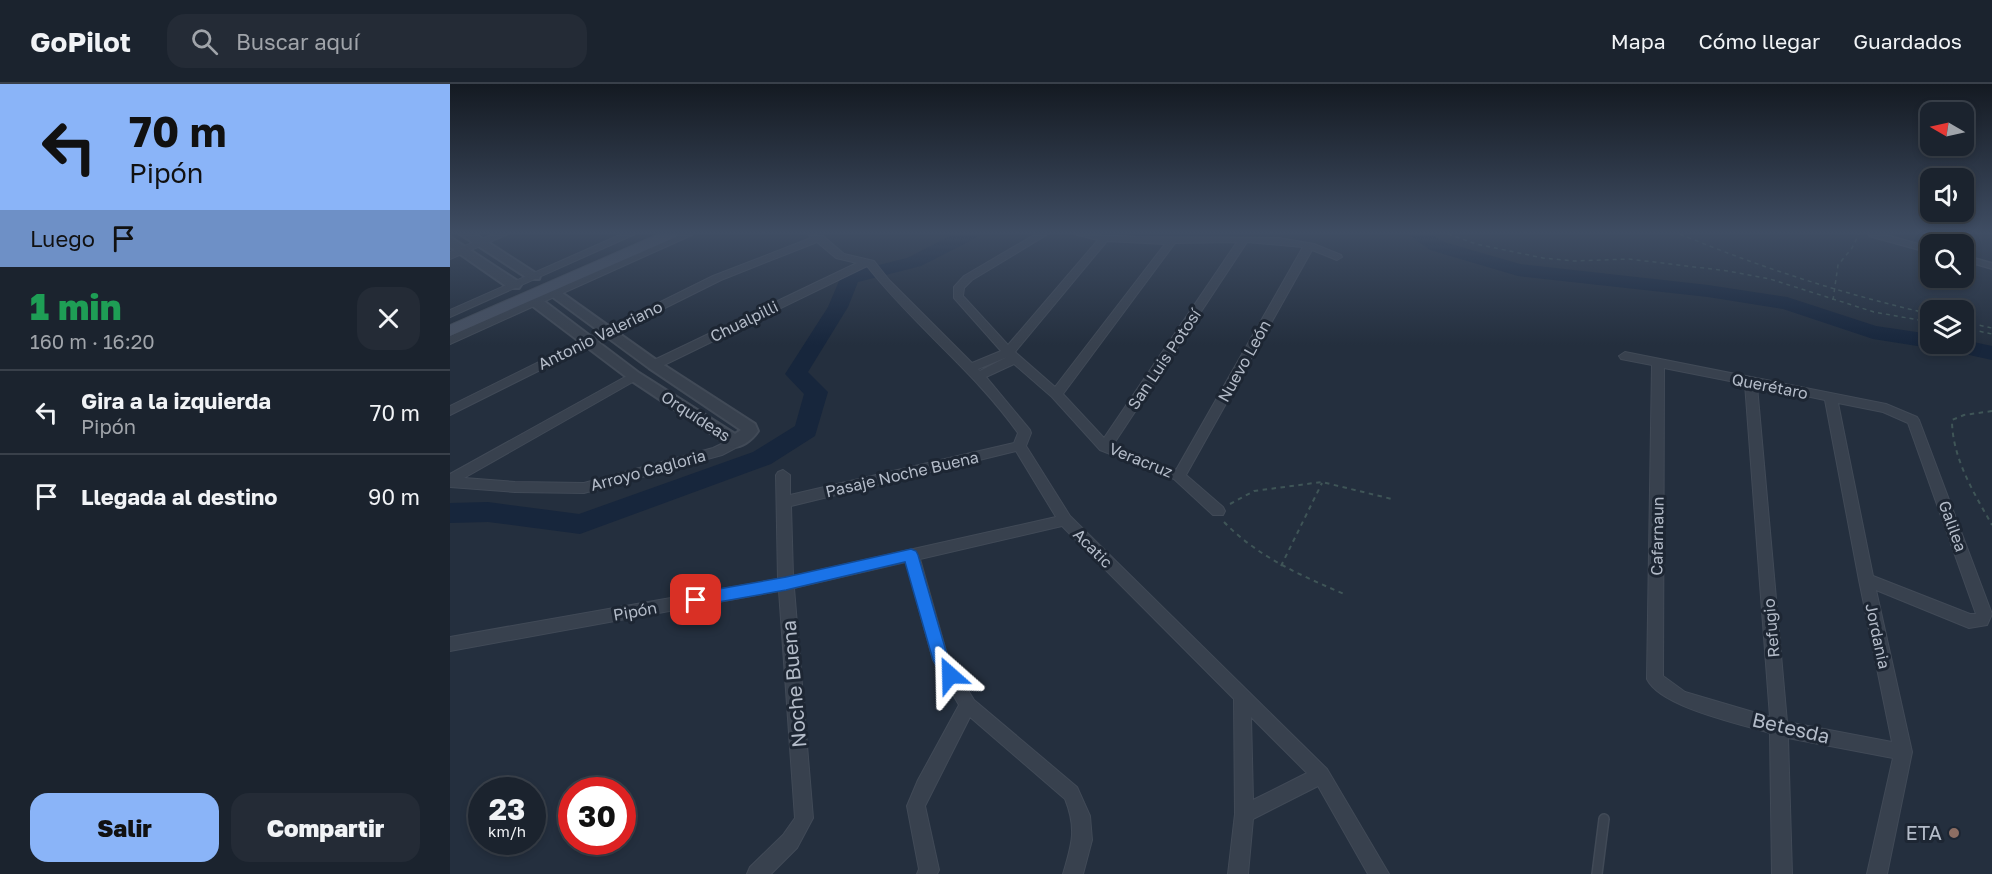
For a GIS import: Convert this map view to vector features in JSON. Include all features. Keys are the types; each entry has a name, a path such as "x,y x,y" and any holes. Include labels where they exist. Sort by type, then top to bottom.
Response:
{"main road":[{"path":"450,323 569,271"},
{"path":"450,331 588,271"}],"street":[{"path":"494,271 514,285"},
{"path":"526,271 534,276"},
{"path":"450,314 546,271"},
{"path":"450,340 601,271"},
{"name":"Antonio Valeriano","path":"450,411 609,330 734,271"},
{"name":"Chualpilli","path":"654,365 851,271"},
{"name":"Acatic","path":"875,271 974,372 1025,433 1019,446 1065,520 1321,775 1379,874"},
{"name":"Veracruz","path":"980,271 959,287 958,296 1012,355 1056,394 1105,447 1179,476 1218,511"},
{"path":"974,372 1012,355 1079,271"},
{"path":"1056,394 1149,271"},
{"name":"San Luis Potosí","path":"1105,447 1222,271"},
{"name":"Nuevo León","path":"1179,476 1295,271"},
{"name":"Orquídeas","path":"536,301 634,376 736,442 748,435 749,428 654,365 555,292"},
{"name":"Querétaro","path":"1625,356 1886,408 1913,420"},
{"name":"Cafarnaun","path":"1658,362 1655,679 1680,698"},
{"path":"450,481 634,376"},
{"name":"Refugio","path":"1751,382 1779,728 1782,874"},
{"name":"Jordania","path":"1832,398 1866,580 1903,753 1876,874"},
{"name":"Galilea","path":"1866,580 1969,621 1981,620 1985,613 1913,420"},
{"name":"Arroyo Cagloria","path":"450,481 515,487 584,488 717,452 736,442"},
{"name":"Pasaje Noche Buena","path":"784,502 1019,446"},
{"name":"Noche Buena","path":"757,874 792,841 804,818 786,584 783,475"},
{"name":"Pipón","path":"450,644 786,584 1065,520"},
{"path":"911,555 941,660 968,705 1071,793 1081,816 1083,840 1073,874"},
{"path":"1238,874 1244,814 1242,698"},
{"name":"Betesda","path":"1680,698 1779,728 1903,753"},
{"path":"927,874 929,870 916,807 924,786 968,705"},
{"path":"1244,814 1321,775"}],"lane":[{"path":"1597,874 1604,819"}],"path":[{"path":"1727,271 1770,279 1874,312 1920,320"},
{"path":"1779,271 1835,290 1920,311"},
{"path":"1833,300 1837,271"},
{"path":"1974,324 1992,328"},
{"path":"1974,330 1992,334"},
{"path":"1992,411 1964,415 1952,420 1951,425 1962,463 1992,525"},
{"path":"1281,566 1322,482"},
{"path":"1344,594 1281,566 1235,535 1224,523 1218,511 1254,491 1322,482 1392,499"}],"waterway":[{"path":"450,513 488,512 580,524 762,458 806,430 816,392 796,374 838,307 849,278 878,271"},
{"path":"1526,271 1708,291 1787,303 1873,332 1920,339"},
{"path":"1974,349 1992,353"}],"place":[{"name":"ETA","path":"1954,833"}],"route":[{"path":"696,600 786,584 911,555 941,660 950,675"}]}
